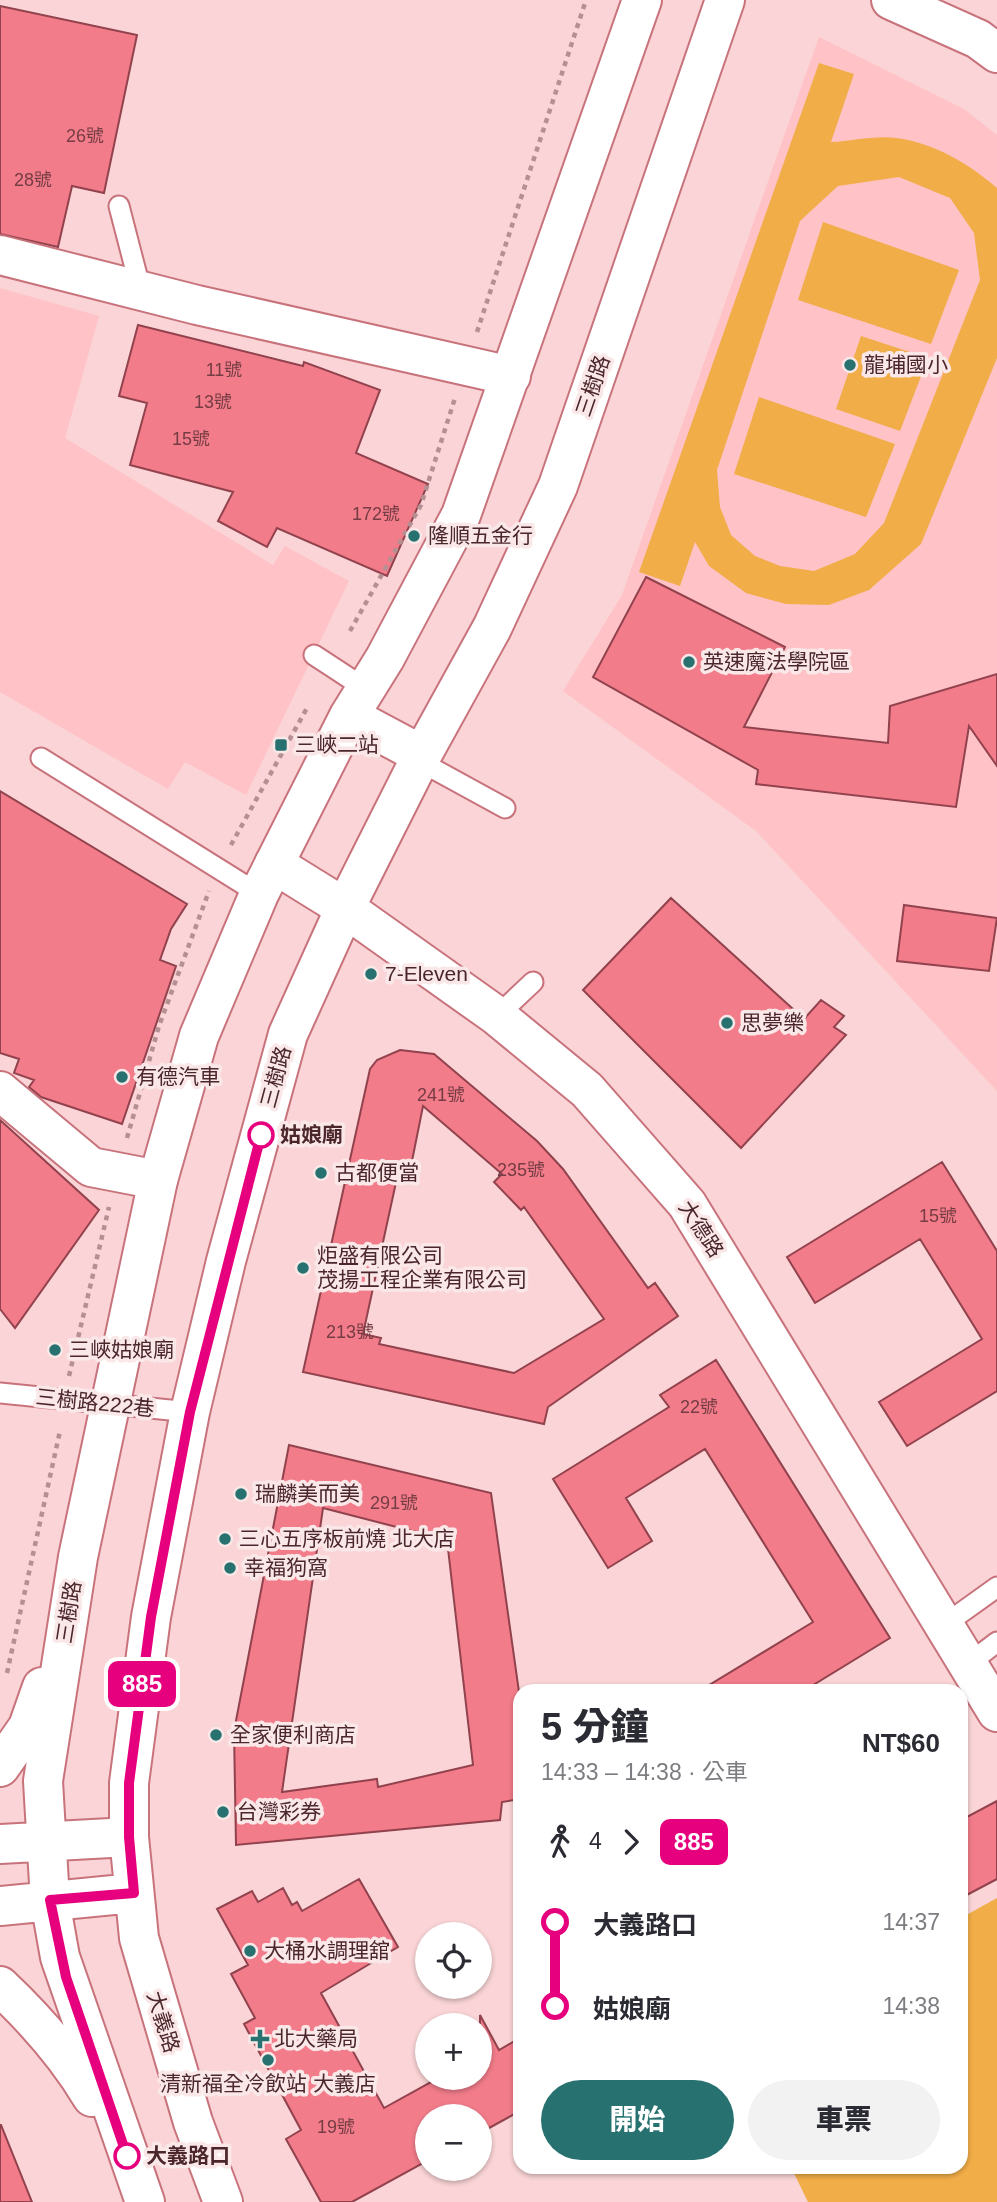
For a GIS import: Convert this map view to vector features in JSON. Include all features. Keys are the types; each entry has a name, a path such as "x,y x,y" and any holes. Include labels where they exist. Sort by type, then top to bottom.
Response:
{"street":[{"name":"三樹路","path":"45,1839 43,1781 78,1557 158,1180 199,1036 267,879 358,702 461,515 642,0"},
{"name":"三樹路","path":"129,1837 129,1783 151,1617 190,1412 226,1261 288,1034 345,908 421,758 492,628 558,486 725,0"},
{"path":"891,0 978,39 997,53"},
{"path":"0,255 511,376"},
{"path":"358,702 421,758"},
{"name":"大德路","path":"267,879 345,908 497,1016 587,1090 687,1204 944,1625 982,1653 997,1712"},
{"path":"0,1091 91,1167 158,1180"},
{"path":"0,1767 28,1727 43,1686 78,1557"},
{"path":"0,1844 45,1839 129,1837"},
{"name":"大義路","path":"129,1837 139,1938 193,2122 223,2202"},
{"path":"45,1839 50,1900 68,1983 145,2202"},
{"path":"0,1906 134,1893"},
{"path":"0,1986 29,2013 75,2069 127,2156"}],"lane":[{"path":"119,206 141,290"},
{"path":"314,655 358,702"},
{"path":"41,758 267,879"},
{"path":"421,758 505,808"},
{"path":"497,1016 533,982"},
{"name":"三樹路222巷","path":"0,1393 190,1412"},
{"path":"944,1625 996,1587"}],"path":[{"path":"474,339 586,0"},
{"path":"350,631 421,505 455,397"},
{"path":"5,1681 60,1431"}],"shaded area":[{"name":"龍埔國小","path":"819,37 964,109 997,135 997,1091 756,831 563,691 622,595"},
{"path":"819,63 854,74 831,142 880,137 924,144 974,170 997,188 997,358 921,544 869,590 829,605 786,604 746,593 709,566 695,542 680,586 639,572","holes":["899,177 950,198 974,233 980,280 884,523 855,554 814,571 780,566 755,556 731,535 720,507 717,470 800,221 838,186"]},
{"path":"823,222 959,270 931,344 798,300"},
{"path":"0,288 99,316 65,438 273,565 285,546 349,581 246,795 185,762 168,789 0,692"},
{"path":"861,336 928,358 900,431 836,409"},
{"path":"759,397 895,444 866,517 734,474"},
{"path":"997,1898 997,2202 808,2202 794,2174 968,2174 968,1914"}],"building":[{"path":"0,6 137,35 104,193 72,186 58,247 0,234"},
{"path":"138,325 303,366 304,362 380,390 356,453 428,484 387,576 277,528 267,547 218,521 233,492 130,465 147,403 119,396"},
{"path":"646,577 785,647 744,727 888,743 890,706 997,674 997,766 969,726 956,807 756,784 758,770 593,677"},
{"path":"0,791 187,904 171,929 160,960 176,966 122,1124 41,1097 29,1087 34,1080 14,1073 19,1059 0,1053"},
{"name":"思夢樂","path":"671,898 804,1019 821,1000 844,1016 834,1027 846,1035 741,1148 583,990"},
{"path":"904,905 997,918 989,971 897,961"},
{"path":"400,1050 434,1054 537,1141 563,1169 648,1288 655,1283 678,1316 548,1407 544,1424 303,1372 370,1069 377,1060","holes":["423,1106 502,1174 494,1182 521,1210 524,1207 604,1319 514,1373 379,1344 381,1338 363,1334 400,1164 411,1166"]},
{"path":"0,1120 99,1210 15,1328 0,1309"},
{"path":"942,1162 997,1251 997,1391 907,1446 879,1402 982,1339 920,1239 815,1303 787,1257"},
{"path":"716,1360 890,1638 815,1684 711,1684 813,1622 705,1449 626,1498 652,1541 608,1568 553,1479 669,1407 660,1395"},
{"path":"289,1445 491,1493 518,1684 513,1684 513,1800 502,1802 500,1820 236,1845 234,1731","holes":["323,1508 447,1540 473,1765 378,1787 377,1779 282,1792"]},
{"path":"997,1801 997,1879 968,1894 968,1816"},
{"path":"359,1879 398,1947 321,1993 384,2108 417,2090 492,2090 492,2037 499,2050 513,2042 513,2115 492,2126 492,2104 415,2104 415,2168 352,2202 321,2202 286,2139 301,2130 244,2024 255,2018 231,1974 248,1965 217,1909 252,1891 258,1902 283,1888 292,1905 297,1902 302,1911"},
{"path":"1,2125 32,2202 0,2202"}],"bus line":[{"name":"885","path":"127,2156 66,1977 50,1900 134,1893 129,1837 129,1783 151,1617 190,1412 226,1261 261,1135"}],"place":[{"name":"龍埔國小","path":"850,365"},
{"name":"隆順五金行","path":"414,536"},
{"name":"英速魔法學院區","path":"689,662"},
{"name":"三峽二站","path":"281,745"},
{"name":"7-Eleven","path":"371,974"},
{"name":"思夢樂","path":"727,1023"},
{"name":"有德汽車","path":"122,1077"},
{"name":"姑娘廟","path":"261,1135"},
{"name":"古都便當","path":"321,1173"},
{"name":"炬盛有限公司 茂揚工程企業有限公司","path":"303,1268"},
{"name":"三峽姑娘廟","path":"55,1350"},
{"name":"瑞麟美而美","path":"241,1494"},
{"name":"三心五序板前燒 北大店","path":"225,1539"},
{"name":"幸福狗窩","path":"230,1568"},
{"name":"全家便利商店","path":"216,1735"},
{"name":"台灣彩券","path":"223,1812"},
{"name":"大桶水調理舘","path":"250,1951"},
{"name":"北大藥局","path":"260,2039"},
{"name":"清新福全冷飲站 大義店","path":"268,2060"},
{"name":"大義路口","path":"127,2156"}]}
